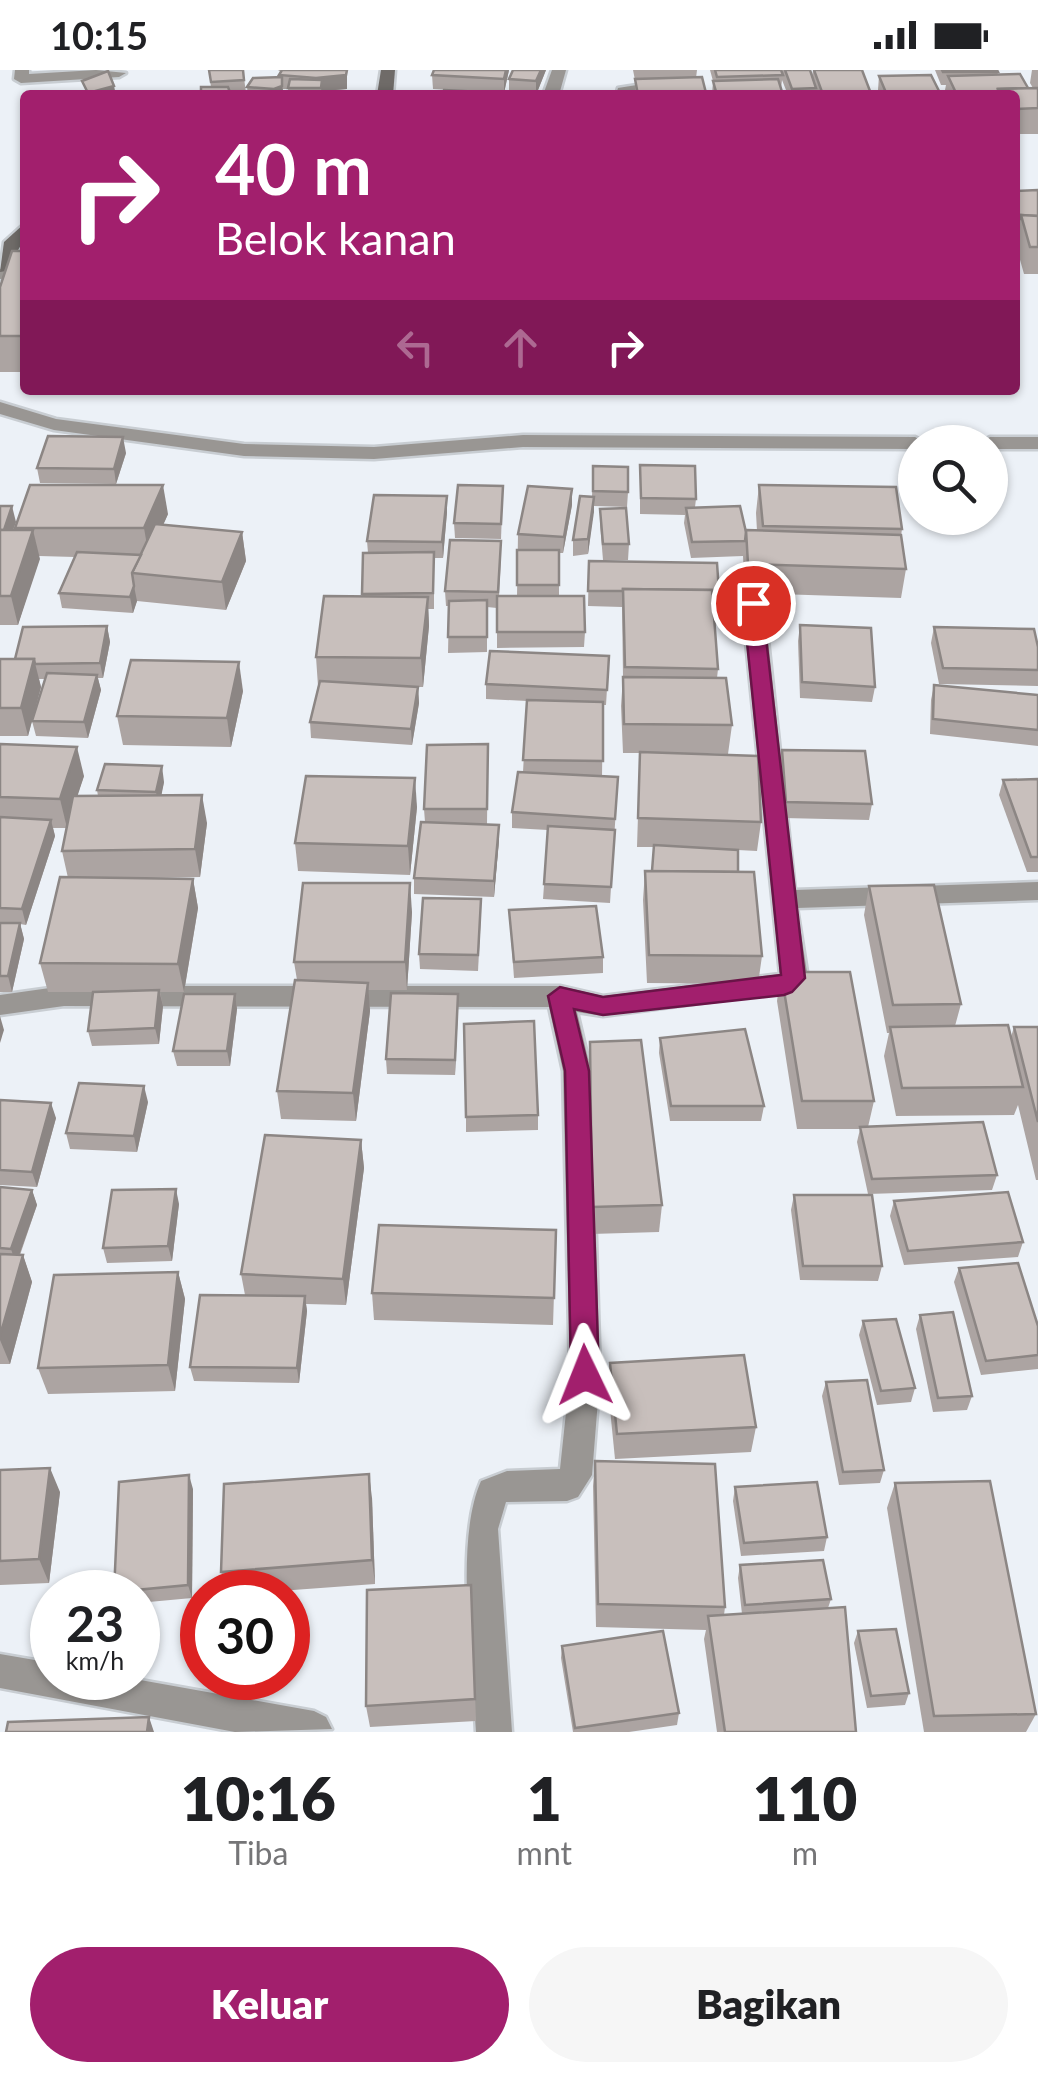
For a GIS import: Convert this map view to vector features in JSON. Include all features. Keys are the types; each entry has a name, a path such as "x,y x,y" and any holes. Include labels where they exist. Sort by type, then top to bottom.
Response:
{"main road":[{"path":"0,270 20,233"}],"street":[{"path":"22,70 21,79 119,73"},
{"path":"625,90 692,83"},
{"path":"0,408 54,424 244,450 374,453 523,441 898,443"},
{"path":"1008,443 1038,443"},
{"path":"0,1005 28,998 64,996 560,996 603,1006 789,983 794,972 753,603"},
{"path":"784,902 807,897 1038,891"},
{"path":"494,1732 482,1528 492,1492 507,1486 567,1486 576,1475 578,1458 585,1375 577,1071 560,996"},
{"path":"0,1671 314,1729"}],"building":[{"path":"209,70 243,70 244,80 211,82"},
{"path":"282,70 347,70 346,75 316,78 279,75"},
{"path":"434,70 506,70 504,79 432,75"},
{"path":"513,70 541,70 536,81 509,79"},
{"path":"715,70 781,70 783,75 717,77"},
{"path":"785,70 810,70 816,88 792,89"},
{"path":"814,70 862,70 870,90 821,90"},
{"path":"997,70 998,72 943,72"},
{"path":"108,71 114,86 86,90 82,81"},
{"path":"1020,74 1028,88 955,90 948,76"},
{"path":"931,75 938,90 885,90 879,76"},
{"path":"282,77 282,86 274,89 247,87 253,78"},
{"path":"702,77 705,90 637,90 635,79"},
{"path":"290,79 322,80 321,88 288,88"},
{"path":"778,79 781,90 716,90 713,81"},
{"path":"228,87 229,90 201,90"},
{"path":"1038,88 1038,108 1020,109 1020,90 998,89"},
{"path":"1038,190 1038,216 1021,215 1020,219 1020,191"},
{"path":"1021,215 1038,216 1038,247 1030,247"},
{"path":"12,251 20,251 20,336 0,336 0,287"},
{"path":"48,436 123,437 114,469 37,468"},
{"path":"640,465 695,466 696,499 641,498"},
{"path":"593,466 628,467 628,492 593,491"},
{"path":"30,485 163,485 144,528 15,528"},
{"path":"458,485 503,486 501,524 454,523"},
{"path":"759,485 896,487 898,529 763,526"},
{"path":"528,486 572,489 564,537 518,534"},
{"path":"374,495 447,496 442,542 367,541"},
{"path":"580,496 594,497 588,539 573,540"},
{"path":"0,506 12,506 4,530 0,530"},
{"path":"740,506 745,541 692,542 686,508"},
{"path":"626,508 629,544 603,544 600,509"},
{"path":"155,524 242,532 222,582 132,573"},
{"path":"0,530 33,530 11,596 0,596"},
{"path":"746,530 901,535 906,569 748,564"},
{"path":"450,540 501,541 498,592 445,591"},
{"path":"517,550 559,550 559,585 517,585"},
{"path":"77,552 141,555 132,573 134,586 130,597 59,593"},
{"path":"434,552 433,593 362,594 363,553"},
{"path":"589,561 717,563 719,592 588,591"},
{"path":"623,589 712,590 718,669 625,667"},
{"path":"324,596 428,597 421,658 316,657"},
{"path":"497,596 584,596 585,632 497,632"},
{"path":"487,600 487,637 448,637 449,601"},
{"path":"800,625 871,628 875,687 802,682"},
{"path":"107,626 100,663 35,664 34,659 15,659 23,627"},
{"path":"934,627 1034,629 1038,670 943,668"},
{"path":"490,651 609,656 607,690 486,684"},
{"path":"0,659 34,659 21,708 0,708"},
{"path":"131,660 239,662 227,718 117,716"},
{"path":"47,673 97,675 84,722 32,721"},
{"path":"623,677 726,678 732,725 624,724"},
{"path":"320,681 418,687 411,729 310,722"},
{"path":"934,685 1038,695 1038,730 933,719"},
{"path":"527,700 603,702 603,761 523,760"},
{"path":"0,744 77,747 60,799 0,797"},
{"path":"488,744 487,809 424,809 427,745"},
{"path":"782,750 865,751 872,804 786,802"},
{"path":"640,752 758,756 761,822 638,818"},
{"path":"105,764 162,766 156,792 97,790"},
{"path":"518,772 618,777 615,819 512,812"},
{"path":"306,776 415,778 408,846 295,843"},
{"path":"1038,779 1038,857 1031,857 1003,780"},
{"path":"202,795 195,849 62,851 73,796"},
{"path":"0,817 51,820 22,909 0,908"},
{"path":"421,822 499,825 494,881 414,878"},
{"path":"548,826 615,830 611,887 544,884"},
{"path":"654,845 738,850 738,872 652,871"},
{"path":"645,871 754,872 762,956 649,955"},
{"path":"60,877 193,879 178,964 40,963"},
{"path":"303,883 410,883 405,962 294,962"},
{"path":"934,885 961,1004 893,1005 869,886"},
{"path":"423,898 481,899 478,955 419,954"},
{"path":"596,906 603,957 514,962 509,910"},
{"path":"0,923 20,923 8,976 0,976"},
{"path":"781,972 850,972 874,1101 802,1101"},
{"path":"295,980 368,983 353,1093 277,1091"},
{"path":"159,990 155,1028 88,1031 93,992"},
{"path":"391,993 458,994 455,1060 386,1059"},
{"path":"184,994 235,994 227,1051 173,1051"},
{"path":"534,1021 538,1115 466,1117 464,1024"},
{"path":"1008,1025 1023,1087 902,1088 890,1027"},
{"path":"1014,1027 1038,1027 1038,1122"},
{"path":"745,1029 764,1106 671,1106 660,1038"},
{"path":"641,1040 662,1205 592,1207 590,1042"},
{"path":"79,1083 144,1086 134,1136 66,1133"},
{"path":"0,1100 51,1103 32,1172 0,1170"},
{"path":"983,1122 997,1175 872,1179 860,1127"},
{"path":"265,1135 361,1140 343,1279 241,1274"},
{"path":"0,1187 32,1190 11,1249 0,1248"},
{"path":"176,1189 168,1246 103,1248 112,1190"},
{"path":"1008,1192 1023,1242 908,1251 894,1201"},
{"path":"794,1195 872,1195 882,1266 803,1266"},
{"path":"379,1225 556,1230 554,1298 372,1293"},
{"path":"0,1254 23,1255 0,1336"},
{"path":"1018,1263 1038,1326 1038,1355 986,1361 959,1268"},
{"path":"178,1272 168,1365 38,1368 54,1275"},
{"path":"200,1295 305,1296 297,1368 190,1367"},
{"path":"953,1312 972,1396 938,1398 920,1315"},
{"path":"896,1319 915,1388 881,1391 863,1321"},
{"path":"744,1355 756,1427 617,1434 610,1363"},
{"path":"867,1380 884,1470 843,1472 826,1382"},
{"path":"595,1461 715,1464 725,1607 598,1604"},
{"path":"50,1468 39,1559 0,1561 0,1470"},
{"path":"369,1474 372,1560 221,1570 224,1484"},
{"path":"189,1475 188,1570 180,1570 180,1586 160,1588 160,1570 115,1570 119,1482"},
{"path":"990,1481 1036,1714 934,1716 895,1483"},
{"path":"817,1482 827,1537 744,1543 735,1487"},
{"path":"823,1560 831,1599 745,1605 740,1565"},
{"path":"471,1585 475,1699 366,1706 367,1590"},
{"path":"845,1607 856,1732 725,1732 708,1616"},
{"path":"896,1629 909,1693 871,1696 858,1631"},
{"path":"663,1631 679,1713 575,1728 562,1646"},
{"path":"149,1717 147,1732 6,1732 8,1722"}],"route":[{"path":"585,1375 577,1071 560,996 603,1006 784,986 793,978 753,603"}]}
